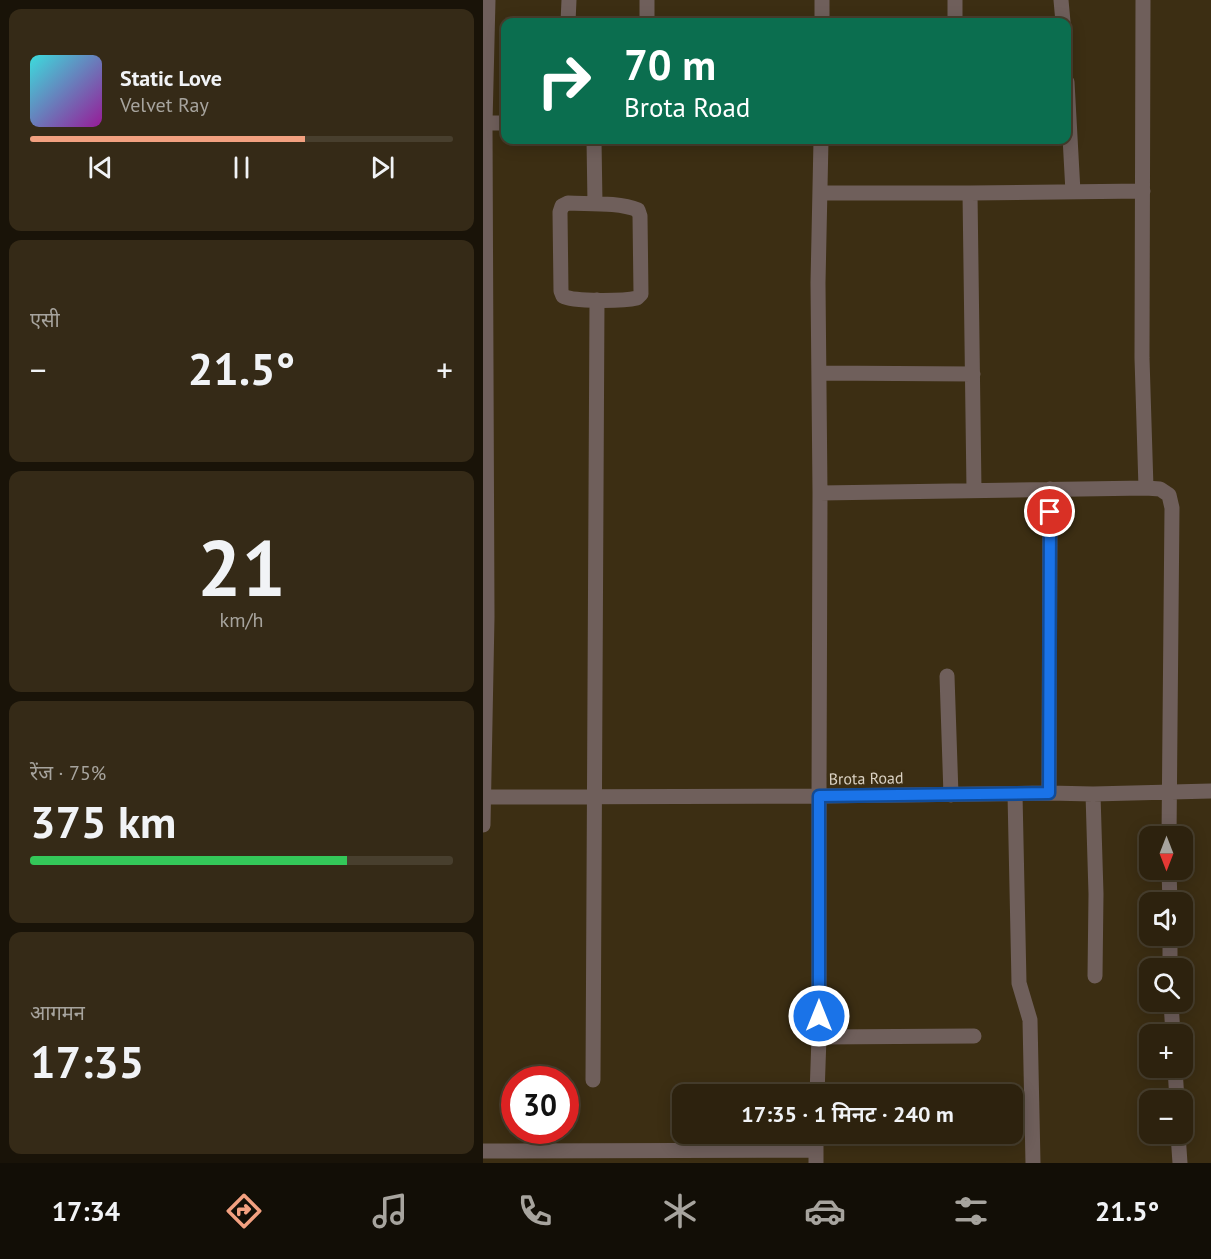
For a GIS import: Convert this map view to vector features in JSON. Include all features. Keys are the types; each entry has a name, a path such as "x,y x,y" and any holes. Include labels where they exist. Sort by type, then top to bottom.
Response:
{"street":[{"path":"483,825 487,617 484,123 488,0"},
{"path":"568,18 569,0"},
{"path":"647,0 647,18"},
{"path":"822,0 822,18"},
{"path":"955,0 955,18"},
{"path":"1061,0 1063,18"},
{"path":"1143,0 1142,358 1146,488"},
{"path":"484,123 501,123"},
{"path":"594,144 595,204"},
{"path":"483,797 819,796 818,283 821,144"},
{"path":"1070,144 1073,192"},
{"path":"820,193 1143,191"},
{"path":"970,193 974,490"},
{"path":"568,203 630,207 638,210 640,216 640,296 634,299 597,300 568,299 561,291 560,212 562,206 568,203"},
{"path":"593,1080 597,300"},
{"path":"819,373 973,374"},
{"path":"820,493 1146,488 1160,489 1169,495 1172,508 1169,826"},
{"path":"1049,793 1050,489"},
{"path":"947,676 951,795"},
{"name":"Brota Road","path":"817,1084 819,796 1211,791"},
{"path":"1015,794 1019,983 1029,1020 1033,1163"},
{"path":"1093,794 1095,976"},
{"path":"819,1037 974,1036"},
{"path":"1179,1144 1180,1163"},
{"path":"483,1151 815,1157"}],"route":[{"path":"819,1016 819,796 1049,793 1050,512"}]}
